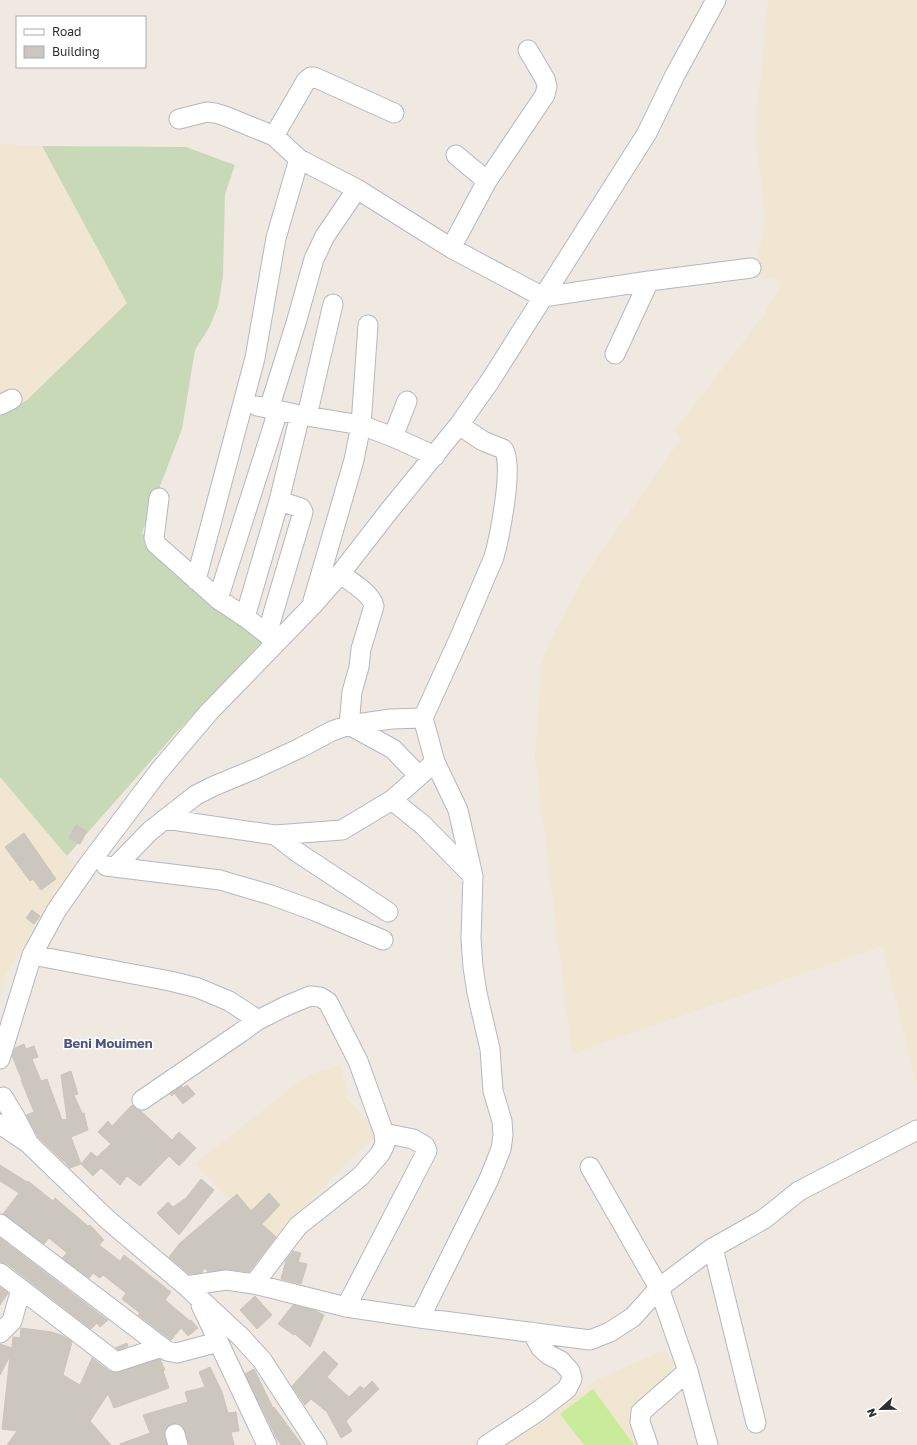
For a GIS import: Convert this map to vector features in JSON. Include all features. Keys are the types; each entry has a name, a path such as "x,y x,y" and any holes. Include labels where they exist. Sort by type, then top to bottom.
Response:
{"street":[{"path":"0,1059 32,955 56,911 159,771 271,639 312,606 340,574 388,511 435,456 459,425 490,381 647,133 682,62 716,0"},
{"path":"451,248 487,181 546,95 547,86 545,80 528,50"},
{"path":"274,136 306,80 311,77 394,113"},
{"path":"179,119 207,112 215,113 274,136 299,159 357,189 451,248 543,297 649,281 751,268"},
{"path":"456,155 487,181"},
{"path":"196,580 255,358 276,238 299,159"},
{"path":"218,599 273,410 314,259 325,236 357,189"},
{"path":"615,354 649,281"},
{"path":"245,616 303,416 333,304"},
{"path":"312,606 354,460 361,425 368,325"},
{"path":"393,437 407,401"},
{"path":"243,402 303,416 361,425 393,437 435,456"},
{"path":"420,1318 490,1179 501,1149 502,1121 494,1091 490,1049 473,967 471,939 473,876 458,810 435,762 423,718 494,557 505,503 507,455 505,450 483,441 459,425"},
{"path":"159,498 154,538 156,544 218,599 245,616 271,639"},
{"path":"271,639 304,512 302,508 279,501"},
{"path":"340,574 369,596 373,601 374,606 352,692 349,725"},
{"path":"115,867 150,831 196,795 300,748 332,731 349,725 391,719 423,718"},
{"path":"349,725 393,748 419,776"},
{"path":"165,819 275,835 342,830 392,800 435,762"},
{"path":"392,800 423,826 473,876"},
{"path":"275,835 297,852 388,912"},
{"path":"88,866 115,867 220,880 308,908 383,940"},
{"path":"32,955 198,988 229,1001 258,1020"},
{"path":"142,1100 258,1020 310,996 320,997 328,1002 358,1061 384,1133 385,1144 380,1154 361,1176 298,1226 254,1284"},
{"path":"1,1094 28,1143"},
{"path":"0,1124 28,1143 108,1220 192,1292 241,1337 262,1360 317,1445"},
{"path":"192,1292 226,1280 254,1284 346,1307 590,1340 610,1332 633,1317 659,1288 713,1248 764,1219 799,1191 917,1130"},
{"path":"346,1307 427,1151 425,1146 413,1139 384,1133"},
{"path":"590,1168 659,1288 688,1371 708,1445"},
{"path":"0,1224 167,1351 177,1353 218,1342"},
{"path":"713,1248 756,1422"},
{"path":"0,1273 116,1362 162,1347"},
{"path":"0,1314 21,1289"},
{"path":"0,1333 12,1321 21,1289"},
{"path":"192,1292 218,1342 267,1445"},
{"path":"487,1445 537,1412 567,1389 572,1379 570,1371 561,1361 549,1355 541,1348 532,1332"},
{"path":"648,1445 640,1422 641,1412 688,1371"}],"shaded area":[{"path":"770,0 917,0 917,1086 883,946 572,1054 535,756 542,661 550,641 585,575 681,439 675,430 764,315 781,284 774,278 754,277 765,222 756,128 768,4"},
{"path":"0,144 42,146 128,303 27,400 0,416"},
{"path":"0,777 76,865 5,976 0,998"},
{"path":"340,1065 348,1094 345,1096 378,1133 298,1212 248,1267 203,1225 229,1199 195,1164 306,1076"},
{"path":"665,1350 678,1367 631,1414 642,1445 506,1445 598,1379"}],"green space":[{"path":"42,146 186,147 235,165 225,194 223,277 218,306 210,326 195,350 182,429 142,533 262,642 173,736 67,856 0,777 0,416 27,400 127,303"},
{"path":"593,1389 634,1445 584,1445 560,1414"}],"building":[{"path":"76,825 87,831 80,844 69,838"},
{"path":"24,833 56,879 41,890 33,879 30,881 5,847"},
{"path":"32,910 40,916 34,924 26,918"},
{"path":"24,1044 26,1049 34,1046 38,1057 32,1059 41,1081 47,1079 62,1120 67,1119 61,1075 71,1071 78,1094 74,1095 82,1113 84,1113 88,1130 71,1137 81,1164 70,1168 38,1137 26,1115 34,1112 12,1056 15,1048"},
{"path":"187,1085 195,1094 183,1104 174,1093 172,1096 170,1094 182,1086 183,1088"},
{"path":"132,1105 137,1110 141,1111 172,1140 179,1132 196,1148 179,1166 169,1156 140,1186 127,1176 120,1185 101,1168 93,1176 81,1164 91,1152 97,1157 111,1144 98,1132 108,1121 112,1126"},
{"path":"0,1165 27,1182 28,1181 53,1201 55,1198 88,1226 90,1225 104,1240 99,1245 120,1261 124,1255 171,1292 165,1300 190,1321 191,1320 198,1328 188,1336 181,1328 171,1340 138,1315 140,1313 122,1299 126,1293 103,1275 100,1278 93,1273 89,1278 62,1258 67,1253 49,1238 44,1244 3,1214 19,1193 0,1181"},
{"path":"201,1179 214,1190 179,1235 157,1213 168,1202 173,1207 186,1198"},
{"path":"269,1193 280,1205 262,1224 276,1237 249,1272 227,1269 208,1272 205,1268 201,1273 189,1274 169,1257 180,1243 237,1194 251,1211"},
{"path":"0,1238 108,1320 100,1327 97,1323 91,1329 7,1264 0,1262"},
{"path":"293,1251 301,1253 298,1262 307,1264 301,1284 281,1279 286,1260"},
{"path":"0,1287 8,1293 0,1305"},
{"path":"255,1296 272,1315 257,1329 240,1310"},
{"path":"293,1305 314,1310 324,1315 310,1347 295,1334 294,1335 278,1324"},
{"path":"21,1328 52,1332 63,1336 72,1342 63,1375 80,1385 92,1358 109,1371 115,1373 160,1359 165,1370 163,1371 169,1388 114,1408 108,1394 90,1421 111,1445 7,1445 17,1431 2,1429 10,1356 0,1375 0,1344 12,1348 13,1337 20,1338"},
{"path":"127,1343 128,1346 118,1350 115,1348"},
{"path":"324,1351 338,1364 327,1377 349,1397 360,1386 364,1389 372,1381 379,1389 346,1421 352,1431 341,1438 327,1412 311,1399 305,1405 292,1386"},
{"path":"210,1367 222,1392 228,1413 236,1412 239,1431 231,1432 234,1445 189,1445 185,1431 182,1426 177,1423 167,1427 165,1431 167,1445 120,1445 150,1433 143,1415 188,1402 185,1392 205,1387 199,1372"},
{"path":"254,1369 273,1408 274,1407 302,1445 281,1445 245,1374"}],"district":[{"name":"Beni Mouimen","path":"108,1043"}]}
